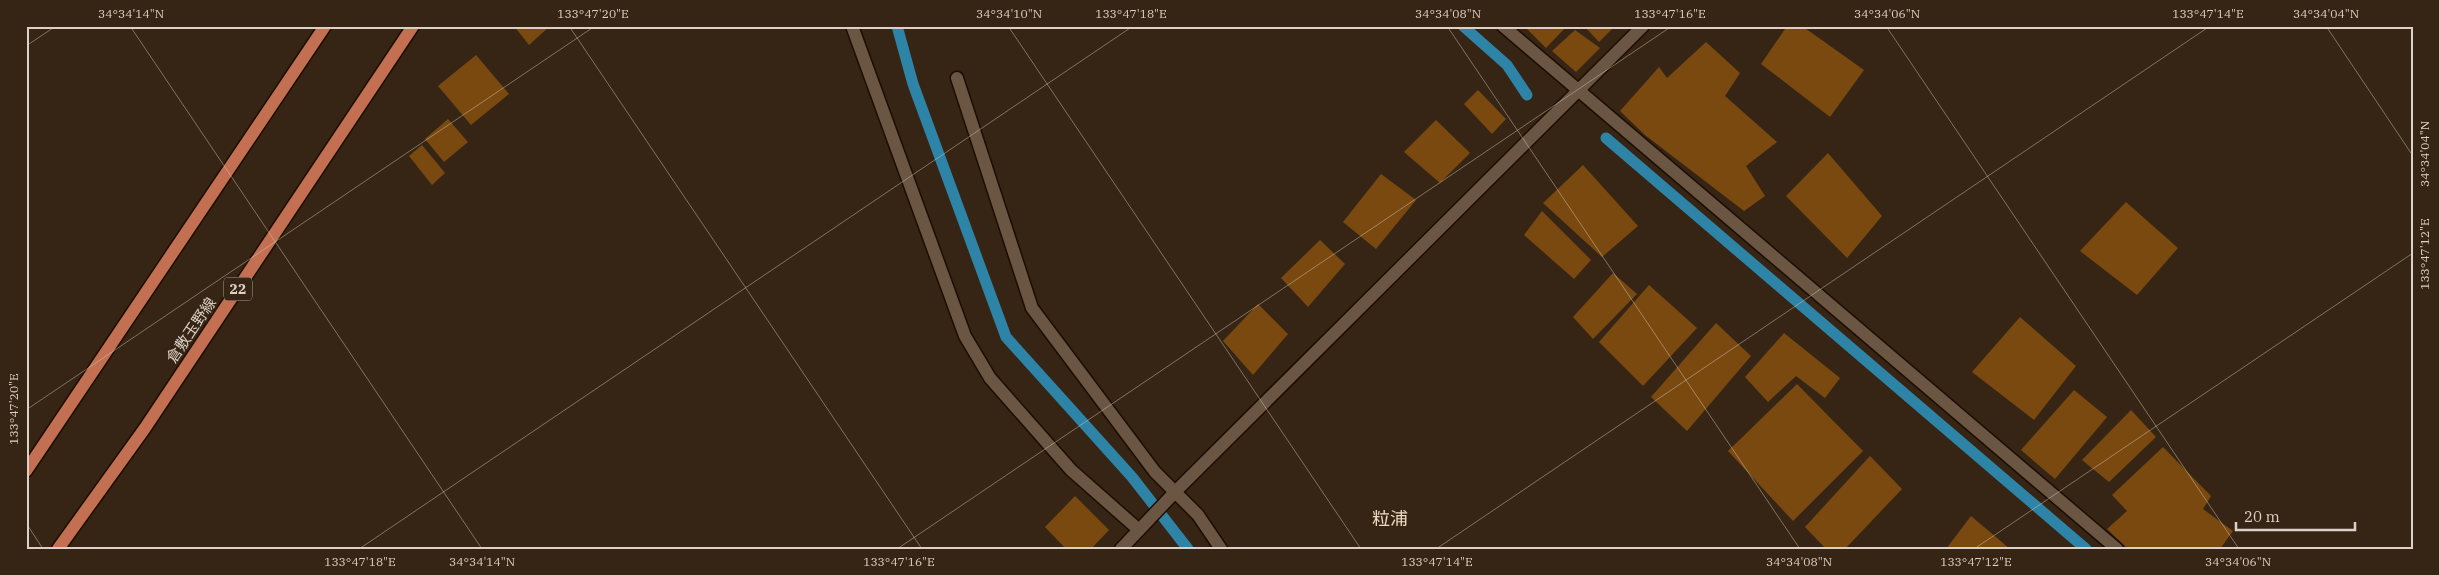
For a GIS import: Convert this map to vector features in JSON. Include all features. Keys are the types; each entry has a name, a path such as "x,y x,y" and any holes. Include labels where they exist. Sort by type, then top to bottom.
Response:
{"main road":[{"path":"26,471 325,26"},
{"name":"倉敷玉野線","path":"58,549 145,428 413,26"}],"street":[{"path":"852,26 965,336 990,378 1071,470 1143,526"},
{"path":"1503,26 2117,549"},
{"path":"1121,549 1165,502 1643,26"},
{"path":"957,78 1032,308 1155,472 1198,515 1222,549"}],"building":[{"path":"514,26 550,26 529,45"},
{"path":"1524,26 1567,26 1546,48"},
{"path":"1584,26 1615,26 1599,42"},
{"path":"1787,26 1802,26 1864,70 1830,117 1761,64"},
{"path":"1575,30 1600,48 1576,72 1552,51"},
{"path":"1706,42 1740,73 1725,96 1777,142 1746,166 1765,196 1744,211 1645,135 1620,111 1659,67 1667,78"},
{"path":"476,55 509,94 471,125 438,86"},
{"path":"1478,90 1506,119 1492,134 1464,104"},
{"path":"448,119 468,142 444,162 425,139"},
{"path":"1436,120 1470,153 1440,183 1404,152"},
{"path":"422,145 445,173 432,185 409,156"},
{"path":"1828,153 1882,216 1847,258 1786,196"},
{"path":"1583,165 1638,226 1602,257 1543,203"},
{"path":"1381,174 1416,200 1376,249 1343,222"},
{"path":"2126,202 2178,248 2137,295 2080,251"},
{"path":"1542,211 1591,260 1574,279 1524,235"},
{"path":"1320,240 1345,264 1308,307 1281,278"},
{"path":"1613,273 1637,294 1593,339 1573,317"},
{"path":"1649,285 1697,328 1643,386 1599,342"},
{"path":"1258,304 1288,334 1253,375 1223,341"},
{"path":"2020,317 2076,366 2034,420 1972,372"},
{"path":"1716,323 1751,356 1687,431 1651,397"},
{"path":"1784,333 1840,378 1825,398 1796,376 1768,402 1745,377"},
{"path":"1797,384 1863,451 1793,521 1728,451"},
{"path":"2074,390 2107,417 2055,479 2021,450"},
{"path":"2131,410 2156,437 2109,482 2082,460"},
{"path":"2163,447 2211,496 2203,509 2233,531 2220,549 2128,549 2107,529 2127,511 2112,495"},
{"path":"1870,456 1902,489 1845,549 1826,549 1805,527"},
{"path":"1075,496 1109,530 1091,549 1066,549 1045,527"},
{"path":"1971,516 2010,549 1946,549"}],"waterway":[{"path":"897,26 913,84 1006,337 1132,477 1188,549"},
{"path":"1463,26 1507,65 1527,95"},
{"path":"1606,138 2086,549"}],"district":[{"name":"粒浦","path":"1390,518"}]}
